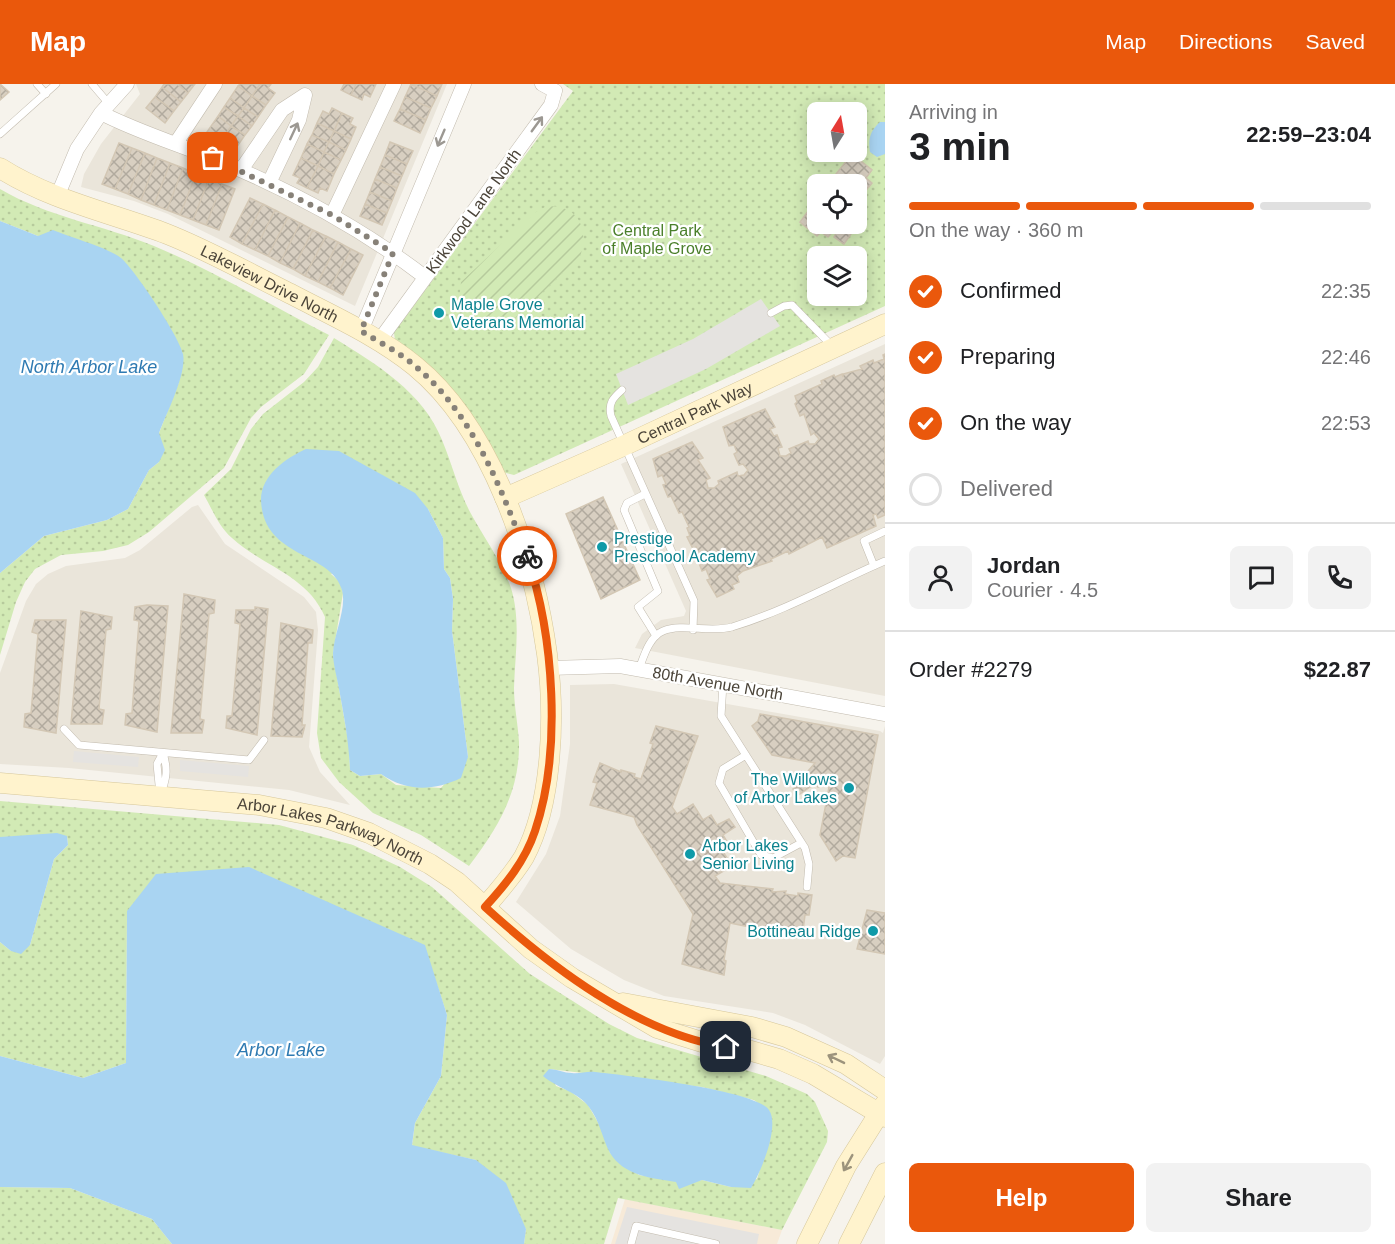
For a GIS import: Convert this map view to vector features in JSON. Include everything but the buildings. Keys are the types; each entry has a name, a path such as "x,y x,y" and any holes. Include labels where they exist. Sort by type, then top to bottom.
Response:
{"street":[{"path":"57,197 76,149 105,109 127,84"},
{"path":"176,143 215,84"},
{"path":"332,215 394,84"},
{"path":"361,331 464,84"},
{"name":"Kirkwood Lane North","path":"379,341 551,105 555,91 542,84"},
{"path":"241,170 282,110 308,90"},
{"path":"269,183 299,120 308,90"},
{"path":"105,109 269,183 332,215 393,253 425,277"},
{"name":"Lakeview Drive North","path":"0,168 24,183 57,197 171,236 361,331 416,367 451,403 478,445 505,498 528,559 543,621 549,668 549,749 537,824 525,855 513,875 485,907"},
{"name":"Central Park Way","path":"505,498 623,446 885,324"},
{"name":"80th Avenue North","path":"549,668 620,666 885,714"},
{"name":"Arbor Lakes Parkway North","path":"0,783 259,805 326,818 369,833 430,864 485,907 531,949 572,978 657,1028 705,1043 748,1050 805,1070 883,1111"},
{"name":"Arbor Lakes Parkway North","path":"613,1001 752,1027 786,1037 846,1064 885,1090"},
{"path":"807,1244 846,1166 883,1111"},
{"path":"849,1244 885,1173"}],"lane":[{"path":"37,84 46,94"},
{"path":"0,134 56,84"},
{"path":"92,84 105,109"},
{"path":"771,313 784,306 792,305 833,347"},
{"path":"622,390 613,398 609,408 623,446 693,601 693,630"},
{"path":"645,494 627,503 624,510 658,591 638,607 656,636"},
{"path":"874,566 862,537 885,531"},
{"path":"639,669 647,649 660,632 674,628 693,630 728,628 766,616 885,561"},
{"path":"723,684 721,716 801,843 809,864 807,887"},
{"path":"64,729 79,745 249,760 264,740"},
{"path":"160,795 166,780 167,765 162,753"},
{"path":"746,755 723,768 719,783 761,855 773,858 801,843"},
{"path":"631,1244 636,1226 716,1244"}],"shaded area":[{"path":"136,84 447,84 355,306 168,214 134,201 81,187 84,174 101,144 140,94"},
{"path":"761,299 780,326 706,369 628,405 616,374 693,339"},
{"path":"885,344 885,696 635,648 642,634 661,620 684,616 686,611 621,464"},
{"path":"198,505 225,544 304,597 316,612 318,630 309,747 320,772 350,805 289,790 69,768 0,764 0,673 26,601 36,584 48,574 66,566 125,558 140,550 192,507"},
{"path":"614,684 883,733 885,726 885,1056 880,1064 805,1025 773,1013 664,996 624,980 571,949 516,902 546,854 560,816 570,744 570,685"},
{"path":"74,751 139,757 138,767 73,762"},
{"path":"180,760 249,766 248,777 180,771"},
{"path":"625,1199 782,1230 777,1244 611,1244"},
{"path":"627,1207 759,1234 757,1244 615,1244"}],"green space":[{"name":"Central Park of Maple Grove","path":"563,84 885,84 885,306 514,475 502,472 395,341 394,332 573,91"},
{"path":"0,189 37,207 154,246 220,277 329,335 304,374 261,407 251,418 224,468 149,532 128,545 103,551 61,555 35,569 25,582 16,602 0,655 0,573 44,536 107,520 128,509 149,470 159,462 159,433 179,382 38,236 0,221"},
{"path":"547,206 567,210 579,221 583,237 580,257 502,331 487,331 473,326 458,312 461,282 536,212"},
{"path":"334,338 366,358 411,394 434,423 470,512 511,588 517,625 514,688 519,742 516,777 498,823 469,866 421,835 373,813 339,782 321,758 317,733 325,617 317,603 296,581 244,548 227,534 204,495 231,469 251,429 263,414 304,382 318,367","holes":["428,509 443,538 444,569 450,578 453,599 452,631 468,757 441,788 396,785 381,774 360,776 350,770 349,746 333,654 343,593 340,582 331,574"]},
{"path":"0,801 279,825 353,845 400,867 432,887 530,974 609,1024 637,1038 766,1076 807,1094 815,1102 828,1131 827,1142 782,1230 618,1198 604,1244 524,1244 526,1229 476,1160 412,1146 415,1123 441,1076 447,1015 424,945 127,911 126,1063 83,1078 0,1056 0,942 11,951 30,945 54,859 68,845 67,836 0,837","holes":["549,1069 702,1087 754,1100 770,1112 770,1136 757,1179 731,1187 702,1180 689,1183 639,1175 610,1153 603,1131 588,1105 570,1091 556,1086"]},
{"path":"0,1187 70,1188 152,1219 172,1244 0,1244"}],"water":[{"path":"880,122 885,122 885,154 877,157 870,152 870,139 872,132"},
{"name":"North Arbor Lake","path":"0,221 38,236 53,230 121,258 165,319 180,345 183,362 179,383 159,433 165,450 159,462 149,470 128,509 107,520 44,536 0,573"},
{"path":"306,449 339,451 415,493 428,509 443,538 444,569 450,578 453,599 452,631 468,757 461,778 441,785 420,788 400,784 381,774 360,776 350,770 346,729 333,657 342,613 342,590 335,577 325,568 285,544 273,533 265,519 261,500 265,483 276,468"},
{"path":"57,833 67,836 68,845 54,859 30,945 21,954 11,951 0,942 0,837"},
{"name":"Arbor Lake","path":"249,867 425,945 447,1015 441,1076 415,1123 412,1145 476,1160 506,1183 526,1229 524,1244 172,1244 152,1219 70,1188 0,1187 0,1056 83,1078 126,1063 127,911 156,874"},
{"path":"549,1069 569,1073 592,1072 659,1080 716,1090 759,1103 769,1110 772,1127 764,1161 751,1188 731,1187 702,1180 679,1189 676,1182 639,1175 623,1167 610,1153 589,1107 579,1098 543,1076"}],"way so far":[{"path":"213,158 332,215 393,253 361,331 416,367 451,403 478,445 505,498 527,556"}],"place":[{"name":"Maple Grove Veterans Memorial","path":"439,313"},
{"name":"Prestige Preschool Academy","path":"602,547"},
{"name":"The Willows of Arbor Lakes","path":"849,788"},
{"name":"Arbor Lakes Senior Living","path":"690,854"},
{"name":"Bottineau Ridge","path":"873,931"}],"route":[{"path":"527,556 543,621 549,668 549,749 546,777 535,832 525,855 513,875 485,907 531,949 572,978 657,1028 726,1047"}]}
